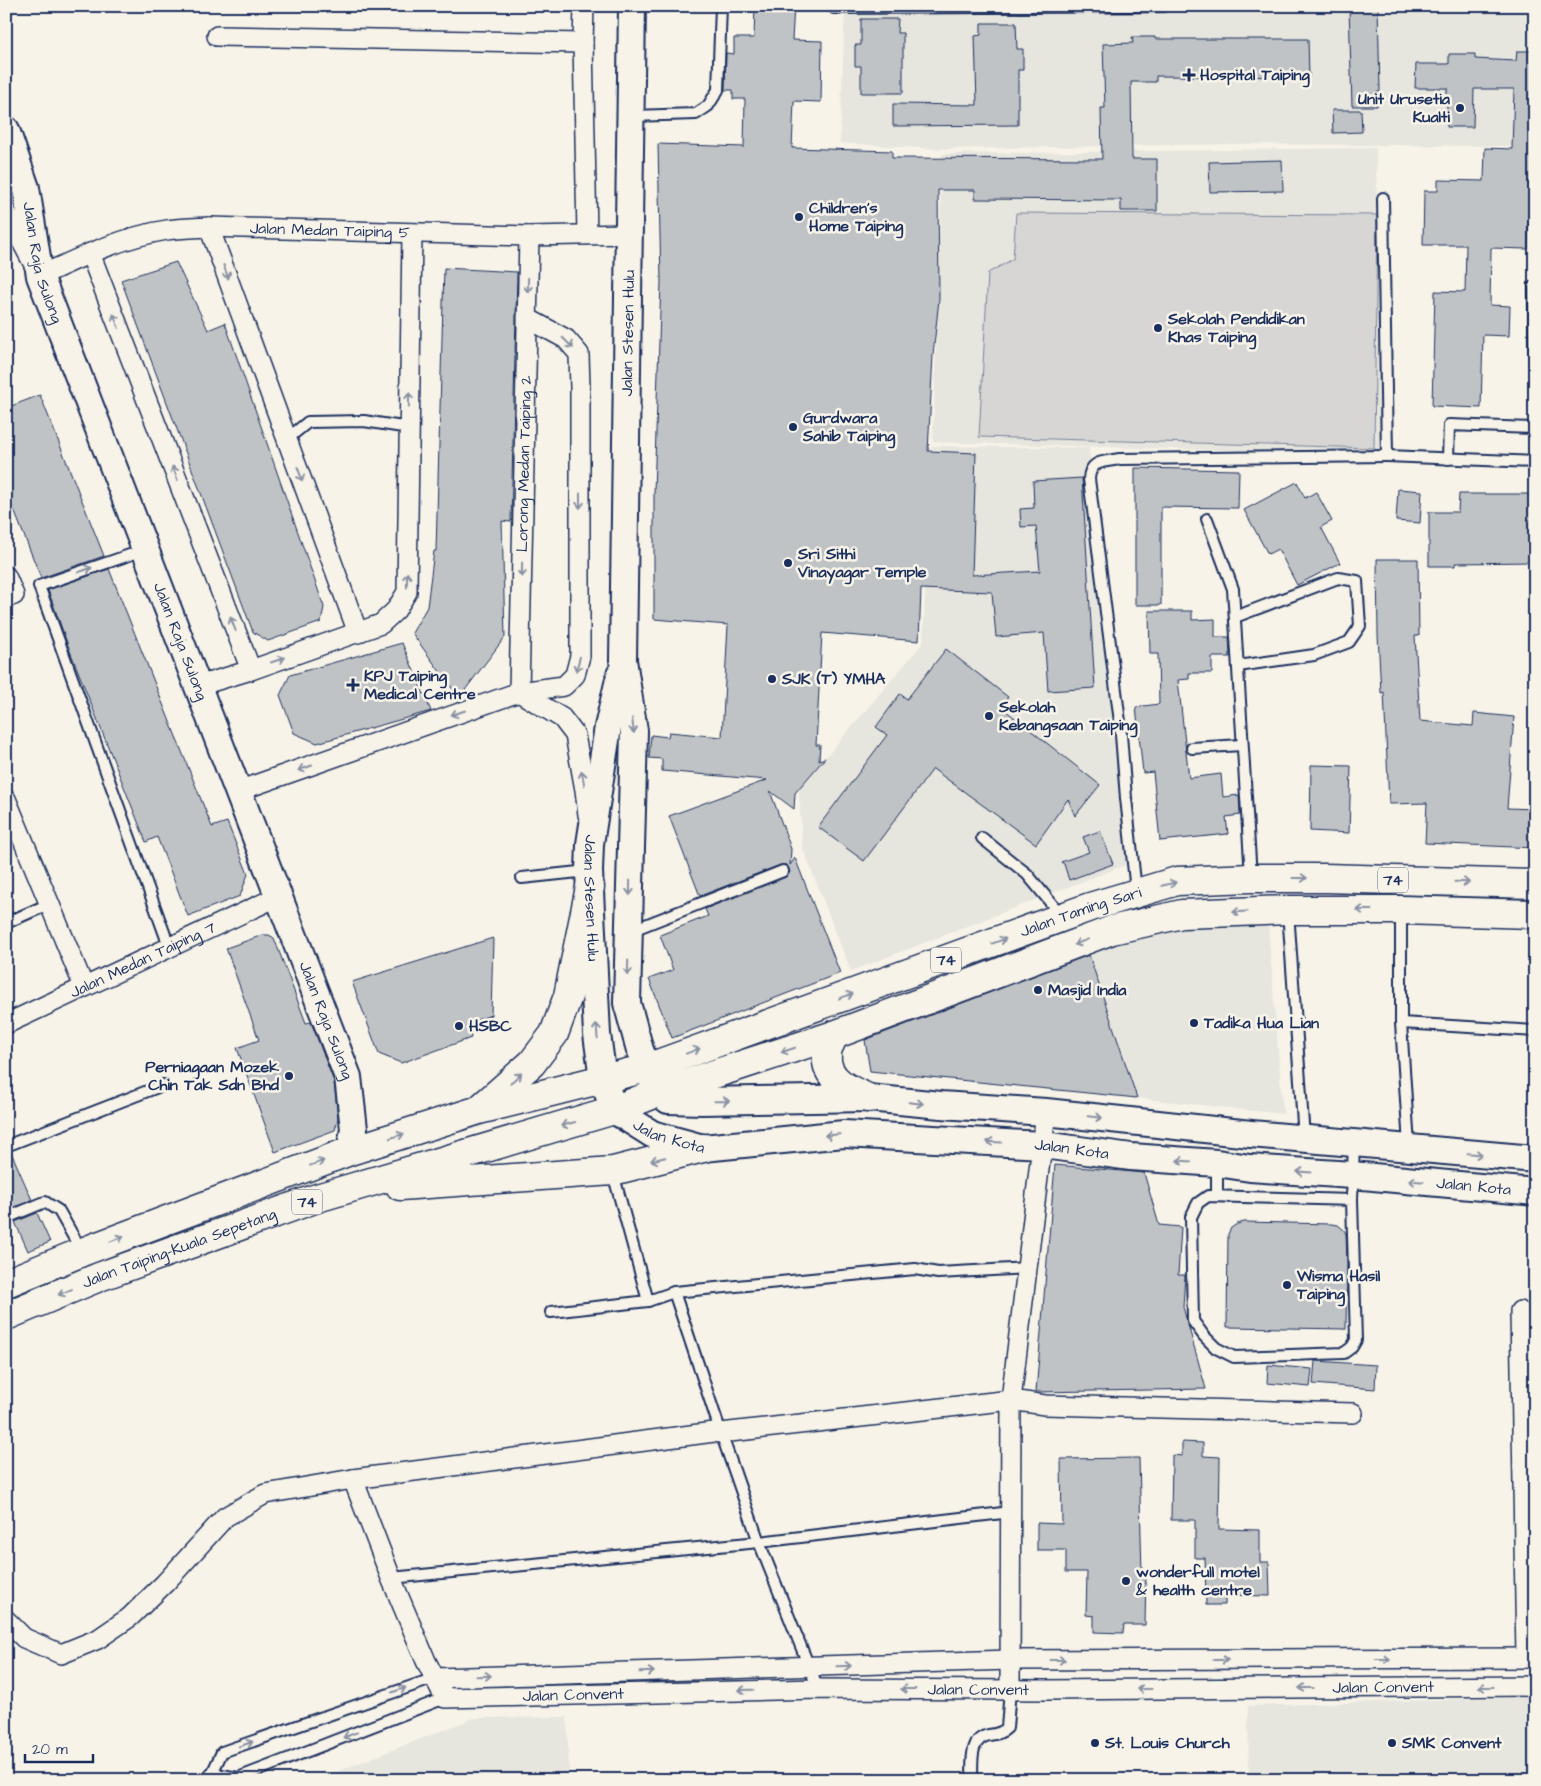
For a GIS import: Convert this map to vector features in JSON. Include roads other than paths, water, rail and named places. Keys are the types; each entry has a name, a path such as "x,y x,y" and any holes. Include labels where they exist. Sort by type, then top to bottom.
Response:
{"main road":[{"name":"Jalan Stesen Hulu","path":"632,6 623,660 634,731 627,1004 640,1050 659,1092"},
{"name":"Jalan Raja Sulong","path":"6,130 26,188 40,276 348,1077 354,1129 350,1151"},
{"name":"Jalan Stesen Hulu","path":"614,1110 603,1079 597,1034 590,844 608,727 623,660"},
{"name":"Jalan Taming Sari","path":"647,1068 1136,892 1177,882 1251,878 1325,878 1535,884"},
{"path":"479,1110 532,1063 554,1034 568,996 590,879"},
{"name":"Jalan Taming Sari","path":"659,1092 834,1035 1112,930 1182,914 1288,910 1401,910 1535,914"},
{"path":"834,1035 827,1054 828,1070 848,1089 868,1098"},
{"name":"74","path":"603,1079 647,1068"},
{"name":"Jalan Taiping-Kuala Sepetang","path":"7,1280 350,1151 479,1110 603,1079"},
{"name":"74","path":"614,1110 659,1092"},
{"name":"Jalan Kota","path":"659,1092 668,1100 702,1101 868,1098 1046,1112 1304,1139 1535,1159"},
{"name":"Jalan Taiping-Kuala Sepetang","path":"6,1316 99,1277 317,1198 614,1110"},
{"name":"Jalan Kota","path":"614,1110 652,1134 703,1148 844,1134 1043,1145 1131,1157 1217,1163 1352,1188 1535,1192"},
{"path":"317,1198 398,1186 607,1176 703,1148"}],"street":[{"path":"584,6 587,234"},
{"path":"217,36 583,43"},
{"path":"6,212 40,276"},
{"path":"209,226 358,633"},
{"name":"Jalan Medan Taiping 5","path":"40,276 90,253 127,239 166,230 209,226 529,236 629,234"},
{"path":"198,686 251,670 381,624 396,610 407,592 412,233"},
{"name":"Lorong Medan Taiping 2","path":"520,692 529,236"},
{"path":"90,253 251,670"},
{"path":"238,791 520,692 564,686 575,675 580,656 579,354 566,339 527,318"},
{"path":"6,576 14,595 6,598"},
{"path":"520,692 562,718 575,735 585,790 590,844"},
{"path":"8,811 84,987"},
{"name":"Jalan Medan Taiping 7","path":"6,1024 278,896"},
{"path":"1010,1689 1011,1400 1046,1112"},
{"path":"1520,1311 1528,1429 1530,1658"},
{"path":"6,1620 24,1638 61,1654 98,1638 130,1617 165,1583 225,1517 265,1494 353,1479 714,1432 721,1433 1011,1400 1045,1405 1353,1413"},
{"path":"353,1479 391,1578 426,1661 445,1698"},
{"name":"Jalan Convent","path":"436,1678 1010,1660 1530,1658"},
{"name":"Jalan Convent","path":"445,1698 818,1689 1535,1686"}],"lane":[{"path":"630,116 696,114 708,106 718,90 721,6"},
{"path":"834,6 834,8 1164,6"},
{"path":"1383,198 1387,456"},
{"path":"1534,286 1535,363"},
{"path":"288,439 308,422 364,421 408,428"},
{"path":"1448,459 1449,425 1535,428"},
{"path":"1136,892 1120,722 1089,479 1089,472 1092,466 1100,462 1120,459 1387,456 1535,462"},
{"path":"1207,519 1233,588 1251,878"},
{"path":"145,549 39,586 169,946"},
{"path":"1235,617 1338,578 1357,581 1360,626 1350,642 1314,655 1238,666"},
{"path":"1192,748 1242,745"},
{"path":"982,838 1027,874 1063,918"},
{"path":"629,932 783,871"},
{"path":"522,878 590,879"},
{"path":"6,923 49,904"},
{"path":"1288,910 1304,1139"},
{"path":"1401,910 1401,1023 1409,1148"},
{"path":"1401,1023 1535,1031"},
{"path":"6,1146 163,1085"},
{"path":"1352,1188 1208,1196 1198,1203 1191,1217 1193,1321 1216,1348 1234,1357 1344,1353 1352,1348 1356,1340 1352,1188 1354,1143"},
{"path":"1217,1163 1217,1196"},
{"path":"607,1176 648,1301"},
{"path":"398,1186 446,1192"},
{"path":"6,1218 45,1202 59,1211 82,1252"},
{"path":"551,1312 648,1301 674,1292 915,1269 938,1273 1028,1268"},
{"path":"674,1292 759,1542 818,1689"},
{"path":"391,1578 759,1542 1011,1512"},
{"path":"436,1678 222,1752 210,1776 238,1778 445,1698"},
{"path":"972,1780 974,1746 977,1741 983,1736 1003,1732 1007,1728 1010,1689"}],"place":[{"name":"Hospital Taiping","path":"1189,75"},
{"name":"Unit Urusetia Kualti","path":"1460,108"},
{"name":"Children's Home Taiping","path":"799,217"},
{"name":"Sekolah Pendidikan Khas Taiping","path":"1158,328"},
{"name":"Gurdwara Sahib Taiping","path":"793,427"},
{"name":"Sri Sithi Vinayagar Temple","path":"788,563"},
{"name":"SJK (T) YMHA","path":"772,679"},
{"name":"KPJ Taiping Medical Centre","path":"353,685"},
{"name":"Sekolah Kebangsaan Taiping","path":"989,716"},
{"name":"Masjid India","path":"1038,990"},
{"name":"Tadika Hua Lian","path":"1194,1023"},
{"name":"HSBC","path":"459,1026"},
{"name":"Perniagaan Mozek Chin Tak Sdn Bhd","path":"289,1076"},
{"name":"Wisma Hasil Taiping","path":"1287,1285"},
{"name":"wonderfull motel & health centre","path":"1126,1581"},
{"name":"St. Louis Church","path":"1095,1743"},
{"name":"SMK Convent","path":"1392,1743"}]}
